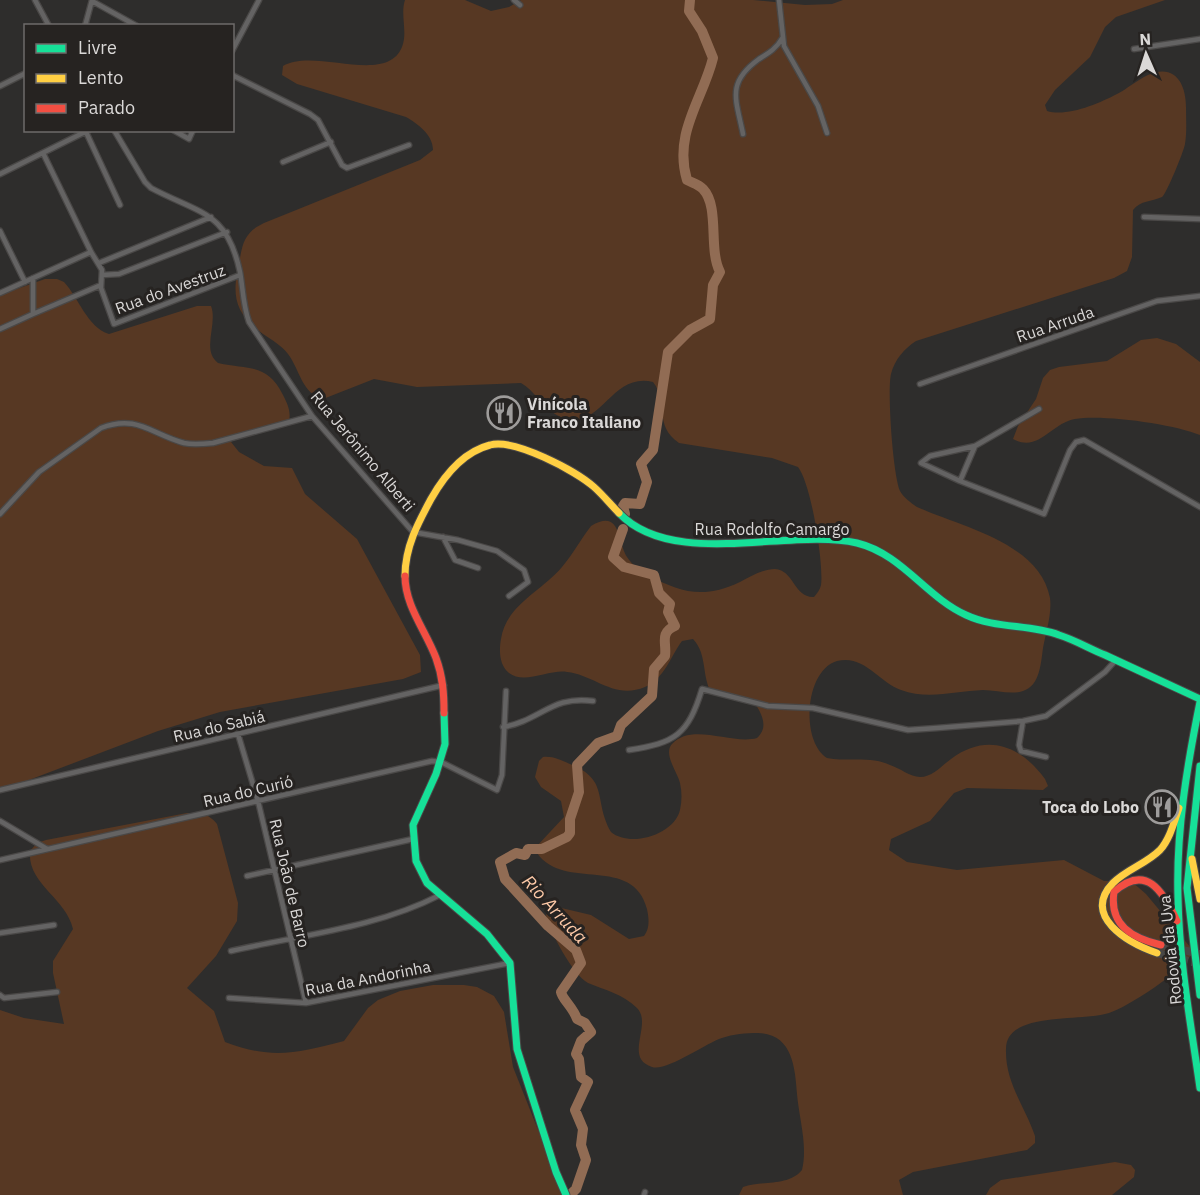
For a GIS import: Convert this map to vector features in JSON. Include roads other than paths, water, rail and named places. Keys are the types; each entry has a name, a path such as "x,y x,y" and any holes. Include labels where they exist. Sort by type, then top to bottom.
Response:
{"street":[{"path":"35,0 48,24"},
{"path":"234,47 259,0"},
{"path":"514,0 520,5"},
{"path":"779,0 783,37 789,55 818,106 827,133"},
{"path":"86,24 92,1 133,24"},
{"path":"743,134 736,95 737,81 744,72 771,51 783,37"},
{"path":"1134,49 1200,39"},
{"path":"0,86 24,74"},
{"path":"234,76 318,120 339,161 347,168 409,145"},
{"path":"0,174 85,132"},
{"path":"87,132 120,205"},
{"name":"Rua Jerônimo Alberti","path":"115,132 145,182 151,188 211,217 227,232 234,249 244,309 249,322 312,416 413,532 405,569 405,592 436,658 444,685 445,744 441,762 416,817 413,839 421,873 440,895 487,934 510,963"},
{"path":"177,132 189,139 192,132"},
{"path":"284,162 331,142"},
{"name":"Rua do Avestruz","path":"43,153 91,252 99,263 102,274 100,285 114,324 240,275"},
{"path":"99,263 211,217"},
{"path":"1144,217 1200,219"},
{"path":"0,231 25,282"},
{"path":"102,274 119,274 227,232"},
{"path":"0,293 91,252"},
{"path":"33,278 33,314"},
{"path":"0,329 100,285"},
{"name":"Rua Arruda","path":"920,384 1157,302 1200,296"},
{"path":"1039,409 975,446 930,456 921,464 960,482 1044,514 1070,450 1077,442 1084,440 1200,507"},
{"path":"0,514 39,472 101,428 112,424 137,423 184,443 197,444 213,443 312,416"},
{"name":"Rua Rodolfo Camargo","path":"413,532 449,472 478,450 505,444 554,462 579,475 593,486 620,516 643,531 697,544 779,544 824,540 857,543 882,553 909,572 944,604 967,616 993,625 1058,634 1200,700"},
{"path":"960,482 975,446"},
{"path":"413,532 497,551 524,570 528,582 509,596"},
{"path":"443,537 455,560 478,568"},
{"path":"629,750 668,741 683,732 702,689 768,706 813,708 909,730 1023,721 1046,716 1105,672 1115,661"},
{"name":"Rua do Sabiá","path":"0,790 444,685"},
{"path":"441,762 496,790 502,775 506,691"},
{"path":"503,727 530,720 565,700 592,701"},
{"name":"Rodovia da Uva","path":"1200,700 1183,795 1178,882 1179,925 1200,1088"},
{"path":"1023,721 1019,745 1021,751 1046,757"},
{"name":"Rua João de Barro","path":"238,734 258,801 306,1003"},
{"name":"Rua do Curió","path":"0,860 432,761 441,762"},
{"name":"Rodovia da Uva","path":"1200,766 1187,888 1200,995"},
{"path":"1157,953 1129,943 1117,934 1104,914 1103,902 1112,884 1161,849 1171,832 1183,795"},
{"path":"0,821 47,849"},
{"path":"247,876 413,839"},
{"path":"1190,851 1200,899"},
{"path":"1161,945 1147,942 1124,930 1112,913 1113,892 1128,880 1137,879 1153,884 1166,898 1179,925"},
{"path":"231,951 377,920 412,909 440,895"},
{"path":"0,933 54,925"},
{"path":"510,963 517,1049 556,1172 566,1195"},
{"name":"Rua da Andorinha","path":"229,998 306,1003 510,963"},
{"path":"2,996 57,992"}],"waterway":[{"name":"Rio Arruda","path":"625,514 623,506 625,503 640,504 647,482 641,464 653,450 668,352 690,330 710,319 713,285 720,272 715,252 711,206 703,189 687,180 684,163 686,132 713,58 702,31 689,11 690,0"},
{"name":"Rio Arruda","path":"570,1195 576,1189 586,1160 581,1145 583,1129 575,1110 588,1082 581,1077 579,1059 576,1054 581,1041 591,1032 585,1023 577,1019 561,992 581,963 576,950 548,926 505,879 500,862 516,853 525,855 528,849 542,849 567,837 570,833 570,819 579,792 577,765 598,743 617,736 621,725 652,696 654,669 665,656 665,635 675,626 668,612 670,604 659,593 654,575 624,567 613,557 623,529"}],"tunnel":[{"path":"1161,945 1200,954"},
{"path":"1157,953 1200,964"}],"place":[{"name":"Vinícola Franco Italiano","path":"504,413"},
{"name":"Toca do Lobo","path":"1162,807"}]}
